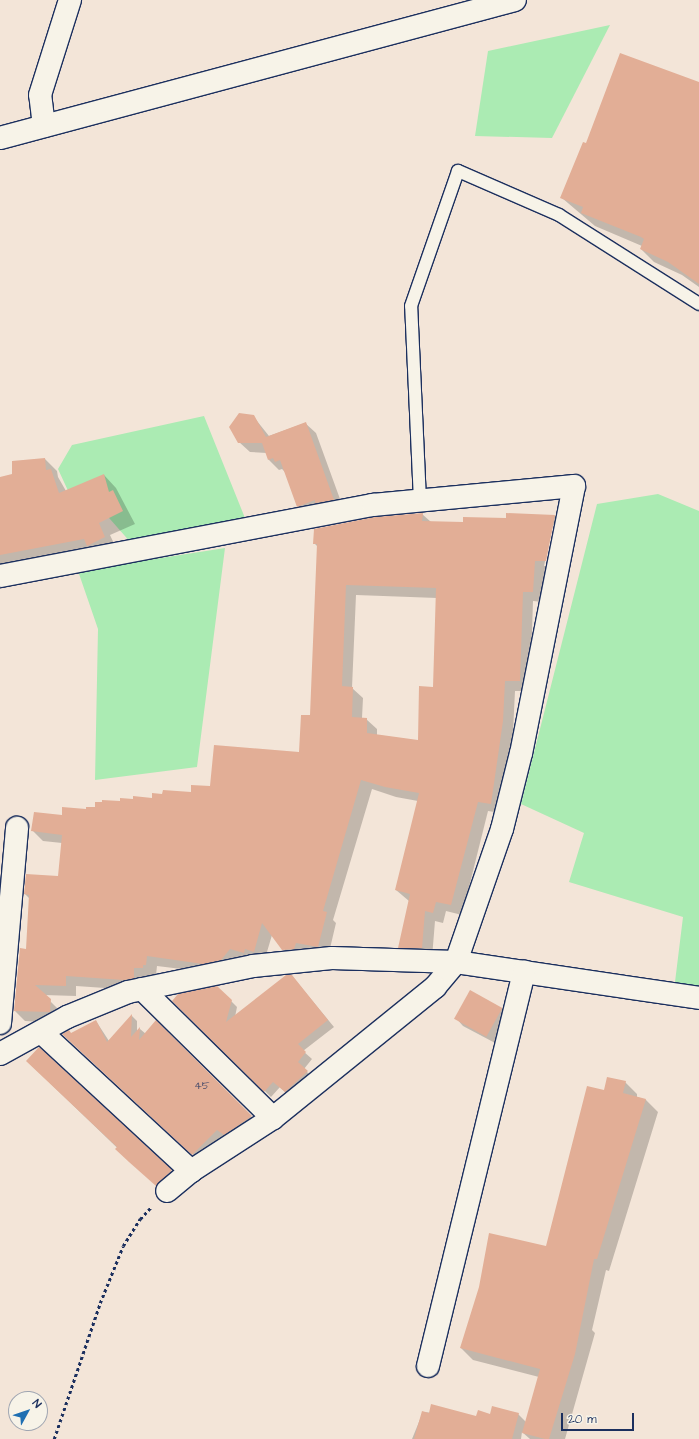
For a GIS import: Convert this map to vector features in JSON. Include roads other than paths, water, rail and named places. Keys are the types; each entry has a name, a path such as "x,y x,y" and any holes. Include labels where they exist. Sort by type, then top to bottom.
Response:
{"street":[{"path":"44,126 40,95 70,0"},
{"path":"0,138 515,0"},
{"path":"0,576 373,505 574,486 521,753 502,828 456,962 435,987 273,1118 191,1171 167,1191"},
{"path":"0,1023 17,828"},
{"path":"0,1054 67,1017 128,992 253,966 332,958 456,962 699,998"},
{"path":"428,1366 524,972"},
{"path":"142,989 273,1118"},
{"path":"41,1032 191,1171"}],"lane":[{"path":"420,501 411,306 458,171 559,215 699,304"}]}
